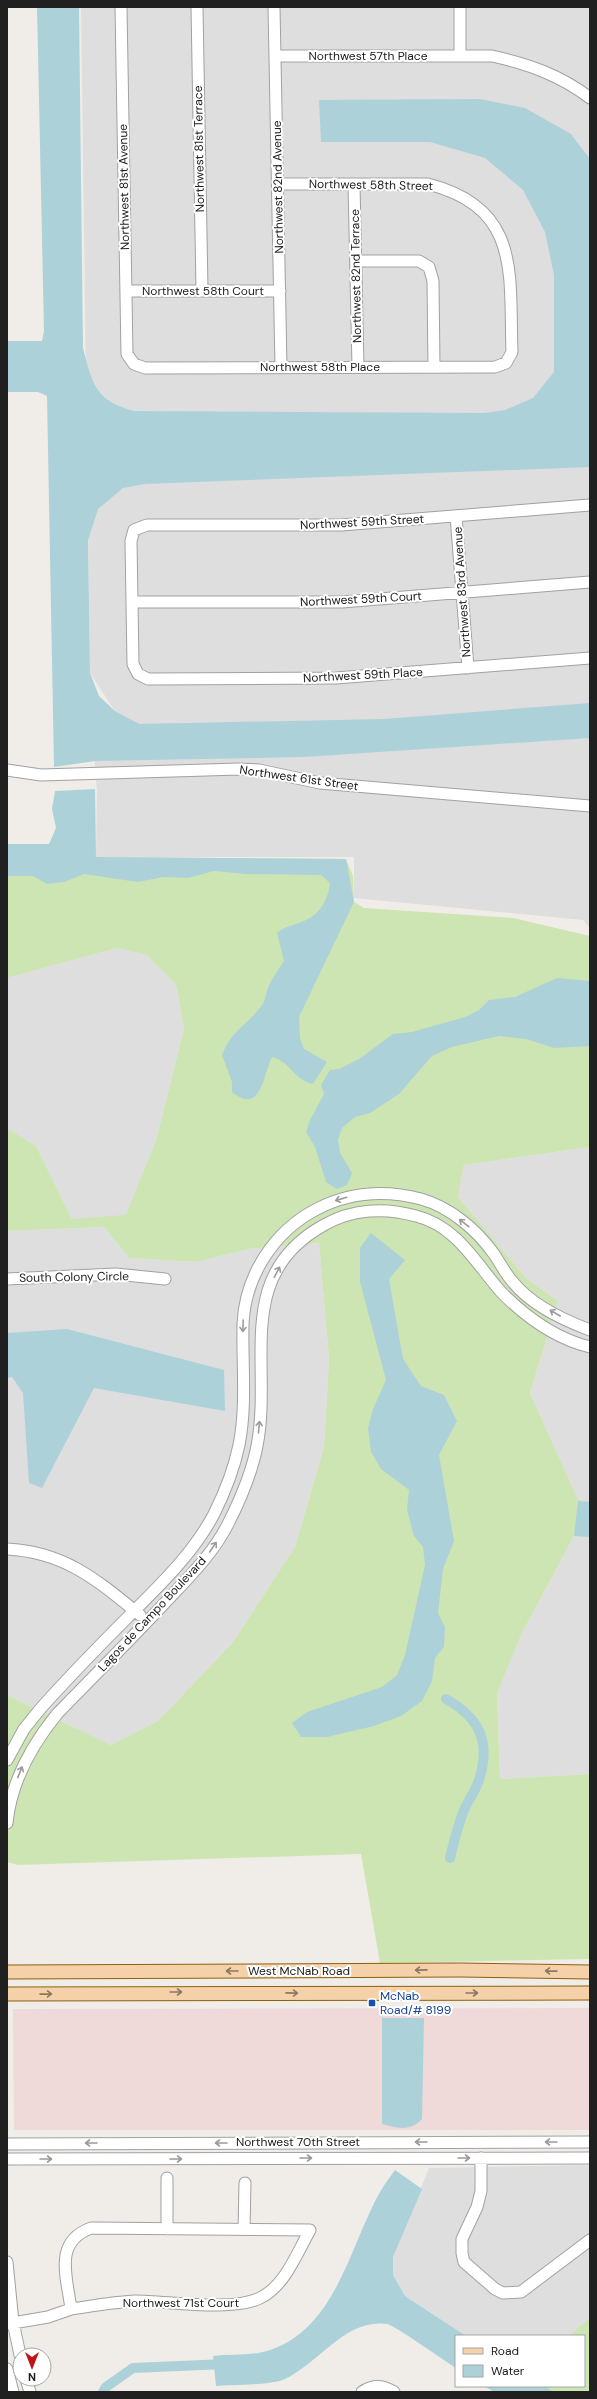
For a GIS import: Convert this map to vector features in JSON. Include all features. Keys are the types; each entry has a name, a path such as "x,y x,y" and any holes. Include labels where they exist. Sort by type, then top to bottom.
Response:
{"main road":[{"name":"West McNab Road","path":"7,1972 460,1970 590,1972"},
{"name":"West McNab Road","path":"7,1994 590,1993"}],"street":[{"name":"Northwest 81st Avenue","path":"121,7 127,354 134,364"},
{"name":"Northwest 81st Terrace","path":"197,7 202,290"},
{"name":"Northwest 82nd Avenue","path":"274,7 281,367"},
{"path":"460,7 460,55"},
{"name":"Northwest 57th Place","path":"276,56 492,56 526,64 555,75 590,98"},
{"name":"Northwest 58th Street","path":"278,184 428,184 449,190 481,211 497,228 506,251 509,274 512,352 506,364"},
{"name":"Northwest 82nd Terrace","path":"354,184 358,367"},
{"path":"356,261 419,261 429,267 433,281 434,367"},
{"name":"Northwest 58th Court","path":"126,291 280,291"},
{"name":"Northwest 58th Place","path":"134,364 145,368 495,367 506,364"},
{"name":"Northwest 59th Street","path":"132,602 131,541 134,530 147,525 342,525 590,506"},
{"name":"Northwest 83rd Avenue","path":"456,516 468,668"},
{"name":"Northwest 59th Court","path":"132,602 342,602 590,582"},
{"name":"Northwest 59th Place","path":"132,602 133,664 138,674 148,679 336,678 590,658"},
{"name":"Northwest 61st Street","path":"7,770 41,775 239,769 259,770 320,784 590,806"},
{"name":"Lagos de Campo Boulevard","path":"7,1760 24,1729 41,1708 134,1611 194,1545 212,1517 227,1485 240,1444 243,1404 243,1322 247,1301 261,1262 278,1238 302,1216 327,1203 358,1194 390,1193 423,1200 453,1215 474,1231 493,1253 512,1282 535,1301 560,1316 590,1330"},
{"name":"Lagos de Campo Boulevard","path":"7,1823 14,1787 26,1758 57,1714 207,1557 228,1525 243,1491 257,1446 261,1404 261,1324 264,1299 276,1271 291,1250 308,1233 331,1221 359,1212 390,1210 419,1216 445,1229 462,1243 501,1292 524,1313 553,1332 590,1347"},
{"name":"South Colony Circle","path":"7,1279 116,1274 164,1279"},
{"path":"247,1301 268,1290"},
{"path":"7,1549 42,1555 71,1564 98,1580 147,1621"},
{"path":"82,1664 95,1675"},
{"name":"Northwest 70th Street","path":"7,2144 590,2142"},
{"path":"481,2158 481,2191 477,2207 462,2240 462,2253 464,2262 495,2289 503,2293 521,2292 590,2240"},
{"name":"Northwest 70th Street","path":"7,2159 590,2158"},
{"path":"167,2229 168,2178"},
{"path":"244,2229 246,2183"},
{"name":"Northwest 71st Court","path":"10,2323 48,2317 71,2309 133,2302 202,2305 248,2302 261,2298 291,2267 310,2230 91,2228 78,2233 72,2239 67,2250 66,2265 71,2309"},
{"path":"7,2262 10,2323 18,2347"},
{"path":"7,2369 13,2392"},
{"path":"362,2392 375,2386 384,2386 394,2392"}],"shaded area":[{"path":"81,7 590,7 590,928 583,920 354,898 354,857 96,857 97,791 94,755 115,711 90,673"},
{"path":"117,948 147,955 176,985 184,1028 156,1140 126,1216 72,1219 36,1146 7,1128 7,978"},
{"path":"590,1147 590,1502 578,1501 530,1393 558,1301 527,1279 458,1197 464,1165"},
{"path":"104,1227 129,1258 197,1262 248,1249 319,1243 329,1359 324,1447 295,1547 233,1642 159,1720 111,1745 7,1695 7,1231"},
{"path":"574,1536 590,1537 590,1774 500,1779 497,1694 521,1635"},
{"path":"590,2008 590,2130 14,2130 13,2009"},
{"path":"590,2165 590,2318 569,2335 464,2335 405,2296 393,2275 393,2257 429,2168"}],"green space":[{"path":"7,844 96,857 346,859 353,876 354,902 364,908 513,918 590,936 590,1147 464,1165 458,1197 527,1279 558,1301 530,1393 578,1500 590,1502 590,1537 574,1536 521,1635 497,1694 500,1779 590,1774 590,1959 380,1963 361,1854 18,1865 7,1862 7,1695 111,1745 159,1720 233,1642 295,1547 324,1447 329,1359 319,1243 248,1249 197,1262 129,1258 104,1227 7,1231 7,1128 36,1146 72,1219 126,1215 156,1140 184,1028 176,985 147,955 117,948 7,978"},
{"path":"590,2318 590,2392 516,2392 518,2387 585,2387 585,2335 569,2335"}],"water":[{"path":"37,7 79,7 83,348 89,371 97,389 111,402 134,411 485,413 505,410 533,398 554,372 554,275 545,232 523,190 485,158 430,142 321,142 319,100 480,99 525,108 571,134 590,159 590,467 145,484 123,488 98,509 88,540 90,673 99,696 115,711 139,724 384,719 590,703 590,738 304,757 95,761 54,767 47,396 38,392 7,392 7,341 42,341 44,331"},
{"path":"95,789 96,857 346,859 354,902 299,1017 300,1038 304,1049 327,1062 313,1084 301,1079 284,1063 272,1057 260,1090 255,1096 249,1099 242,1098 232,1092 232,1082 222,1055 235,1033 262,1005 269,985 284,961 277,933 285,928 312,917 317,913 327,896 330,883 321,875 245,874 214,871 188,878 163,877 138,882 84,874 64,882 47,884 33,876 7,876 7,844 49,844 56,828 52,809 55,791"},
{"path":"557,978 590,981 590,1046 554,1048 526,1039 499,1036 452,1047 432,1056 399,1094 370,1113 355,1117 342,1128 338,1140 340,1153 352,1173 347,1185 337,1189 326,1182 315,1147 306,1132 310,1120 324,1094 321,1085 330,1070 339,1069 359,1059 393,1034 412,1032 465,1017 479,1010 489,1000 515,997"},
{"path":"371,1233 405,1260 389,1279 403,1359 421,1386 444,1395 457,1421 439,1455 454,1541 443,1569 438,1613 445,1627 444,1647 435,1658 432,1681 422,1701 401,1716 374,1726 327,1737 301,1737 292,1723 307,1712 382,1687 397,1675 405,1655 425,1565 423,1547 414,1536 407,1510 409,1490 381,1469 371,1452 368,1428 373,1409 386,1380 360,1282 360,1248"},
{"path":"67,1329 224,1370 225,1411 94,1388 42,1488 29,1483 23,1393 12,1377 7,1378 7,1333"},
{"path":"578,1501 590,1502 590,1537 574,1536"},
{"path":"382,2018 424,2018 422,2119 413,2126 398,2128 382,2124"},
{"path":"395,2170 422,2189 393,2257 393,2275 405,2296 464,2335 455,2335 455,2367 392,2326 387,2324 372,2324 359,2328 333,2343 310,2363 285,2379 262,2384 216,2386 213,2356 261,2353 267,2351 290,2340 309,2325 325,2306 338,2284 369,2214 385,2184"},
{"path":"486,2387 546,2387 554,2392 494,2392"}],"waterway":[{"path":"446,1699 458,1706 475,1723 480,1732 484,1754 479,1780 463,1814 456,1833 450,1858"},
{"path":"103,2392 106,2387 133,2368 226,2364"}],"place":[{"name":"McNab Road/# 8199","path":"372,2003"}]}
